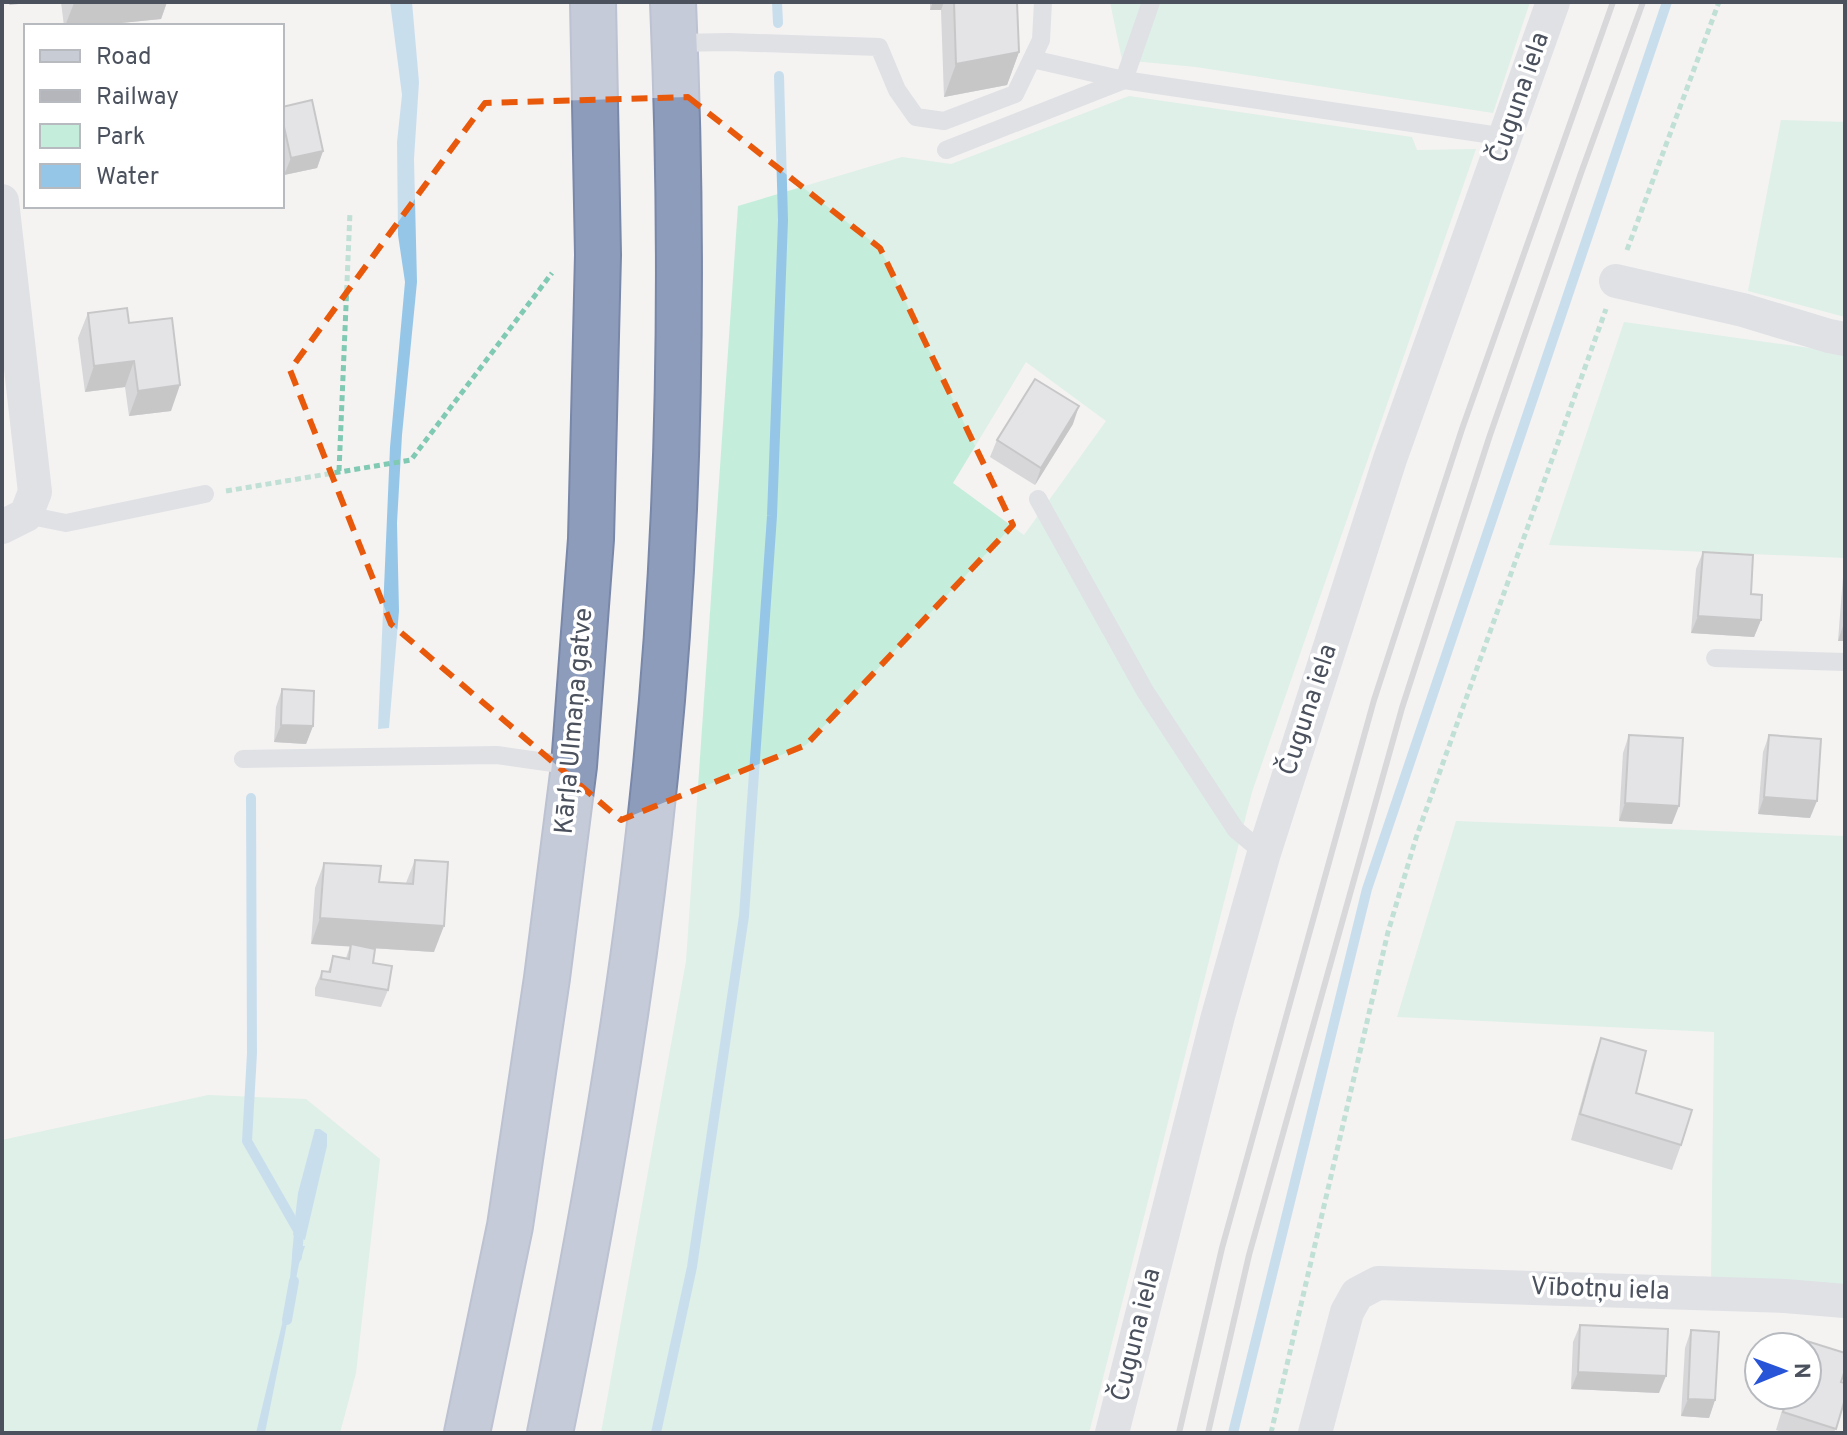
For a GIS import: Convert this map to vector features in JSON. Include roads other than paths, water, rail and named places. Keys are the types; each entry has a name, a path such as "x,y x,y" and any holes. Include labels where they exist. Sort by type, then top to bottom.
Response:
{"highway":[{"name":"Kārļa Ulmaņa gatve","path":"467,1433 510,1226 547,978 574,766 591,539 598,255 593,2"},
{"path":"550,1433 587,1250 623,1023 655,776 672,558 678,395 679,222 674,23"}],"street":[{"name":"Čuguna iela","path":"1112,1433 1218,1016 1264,853 1390,459 1553,2"},
{"path":"2,201 35,492 14,521"},
{"path":"1616,281 1743,310 1845,339"},
{"name":"Vībotņu iela","path":"1315,1433 1347,1312 1357,1294 1378,1283 1845,1301"}],"lane":[{"path":"674,23 744,42 879,47 897,90 916,117 944,121 1015,94 1041,40 1043,2"},
{"path":"946,150 1124,80 1151,2"},
{"path":"1032,59 1124,80 1506,137"},
{"path":"14,521 66,523 205,494"},
{"path":"1038,499 1145,691 1236,830 1264,853"},
{"path":"1715,658 1845,662"},
{"path":"243,759 497,755 574,766"}],"water":[{"path":"390,2 412,2 419,82 414,159 417,282 402,435 397,523 399,611 389,728 378,729 390,447 405,282 398,235 397,142 402,95"},
{"path":"315,1129 327,1134 327,1146 305,1240 293,1235 298,1193"},
{"path":"293,1246 305,1246 265,1433 256,1433 288,1299"}],"waterway":[{"path":"777,2 778,23"},
{"path":"1233,1433 1367,889 1667,2"},
{"path":"656,1433 692,1267 744,916 772,516 783,220 779,76"},
{"path":"251,798 252,1053 247,1141 299,1232 297,1257"},
{"path":"287,1320 294,1281"}],"railway":[{"path":"1179,1433 1222,1248 1374,700 1462,429 1613,2"},
{"path":"1208,1433 1249,1255 1402,708 1489,438 1643,2"}]}
